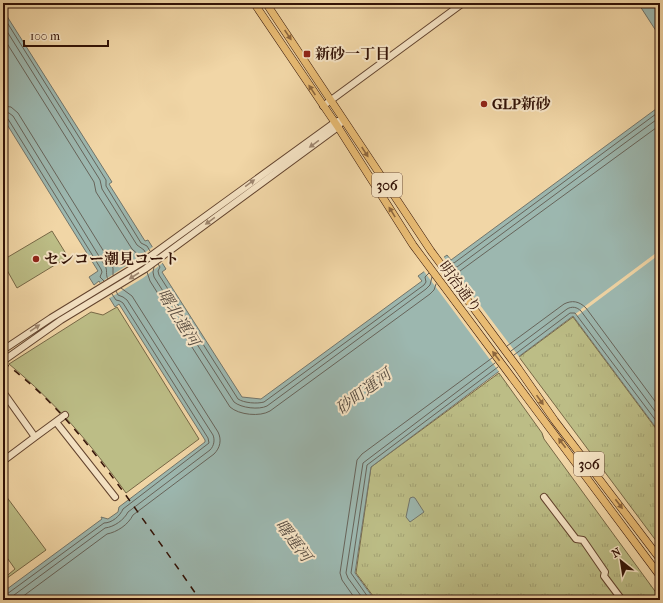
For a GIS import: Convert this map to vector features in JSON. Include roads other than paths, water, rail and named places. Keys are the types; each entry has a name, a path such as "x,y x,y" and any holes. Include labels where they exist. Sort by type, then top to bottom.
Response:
{"main road":[{"name":"明治通り","path":"254,3 336,125 412,245 660,576"},
{"name":"明治通り","path":"266,3 431,252 660,559"}],"street":[{"path":"323,106 463,3"},
{"path":"3,361 61,320 145,269 344,119"},
{"path":"3,350 51,318 141,263 336,125"},
{"path":"3,392 35,437"},
{"path":"3,461 65,415"},
{"path":"56,422 115,497"},
{"path":"544,497 576,538 583,540 605,572 604,576 622,600"}],"water":[{"path":"638,3 660,3 660,37"},
{"path":"3,10 112,182 109,184 145,241 148,240 166,269 162,272 242,397 261,399 422,281 418,276 447,255 451,260 660,106 660,433 573,316 371,467 355,573 375,600 3,600 3,592 102,519 101,517 108,519 118,512 119,507 205,442 205,440 119,304 115,307 99,281 94,285 89,277 98,271 3,118"},
{"path":"413,497 424,512 410,522 406,517 410,498"}],"railway":[{"path":"3,362 23,377 41,394 91,449 121,488 200,600"}],"place":[{"name":"新砂一丁目","path":"307,54"},
{"name":"GLP新砂","path":"484,104"},
{"name":"センコー潮見コート","path":"36,259"}],"water label":[{"name":"曙北運河","path":"179,317"},
{"name":"砂町運河","path":"363,391"},
{"name":"曙運河","path":"294,540"}]}
